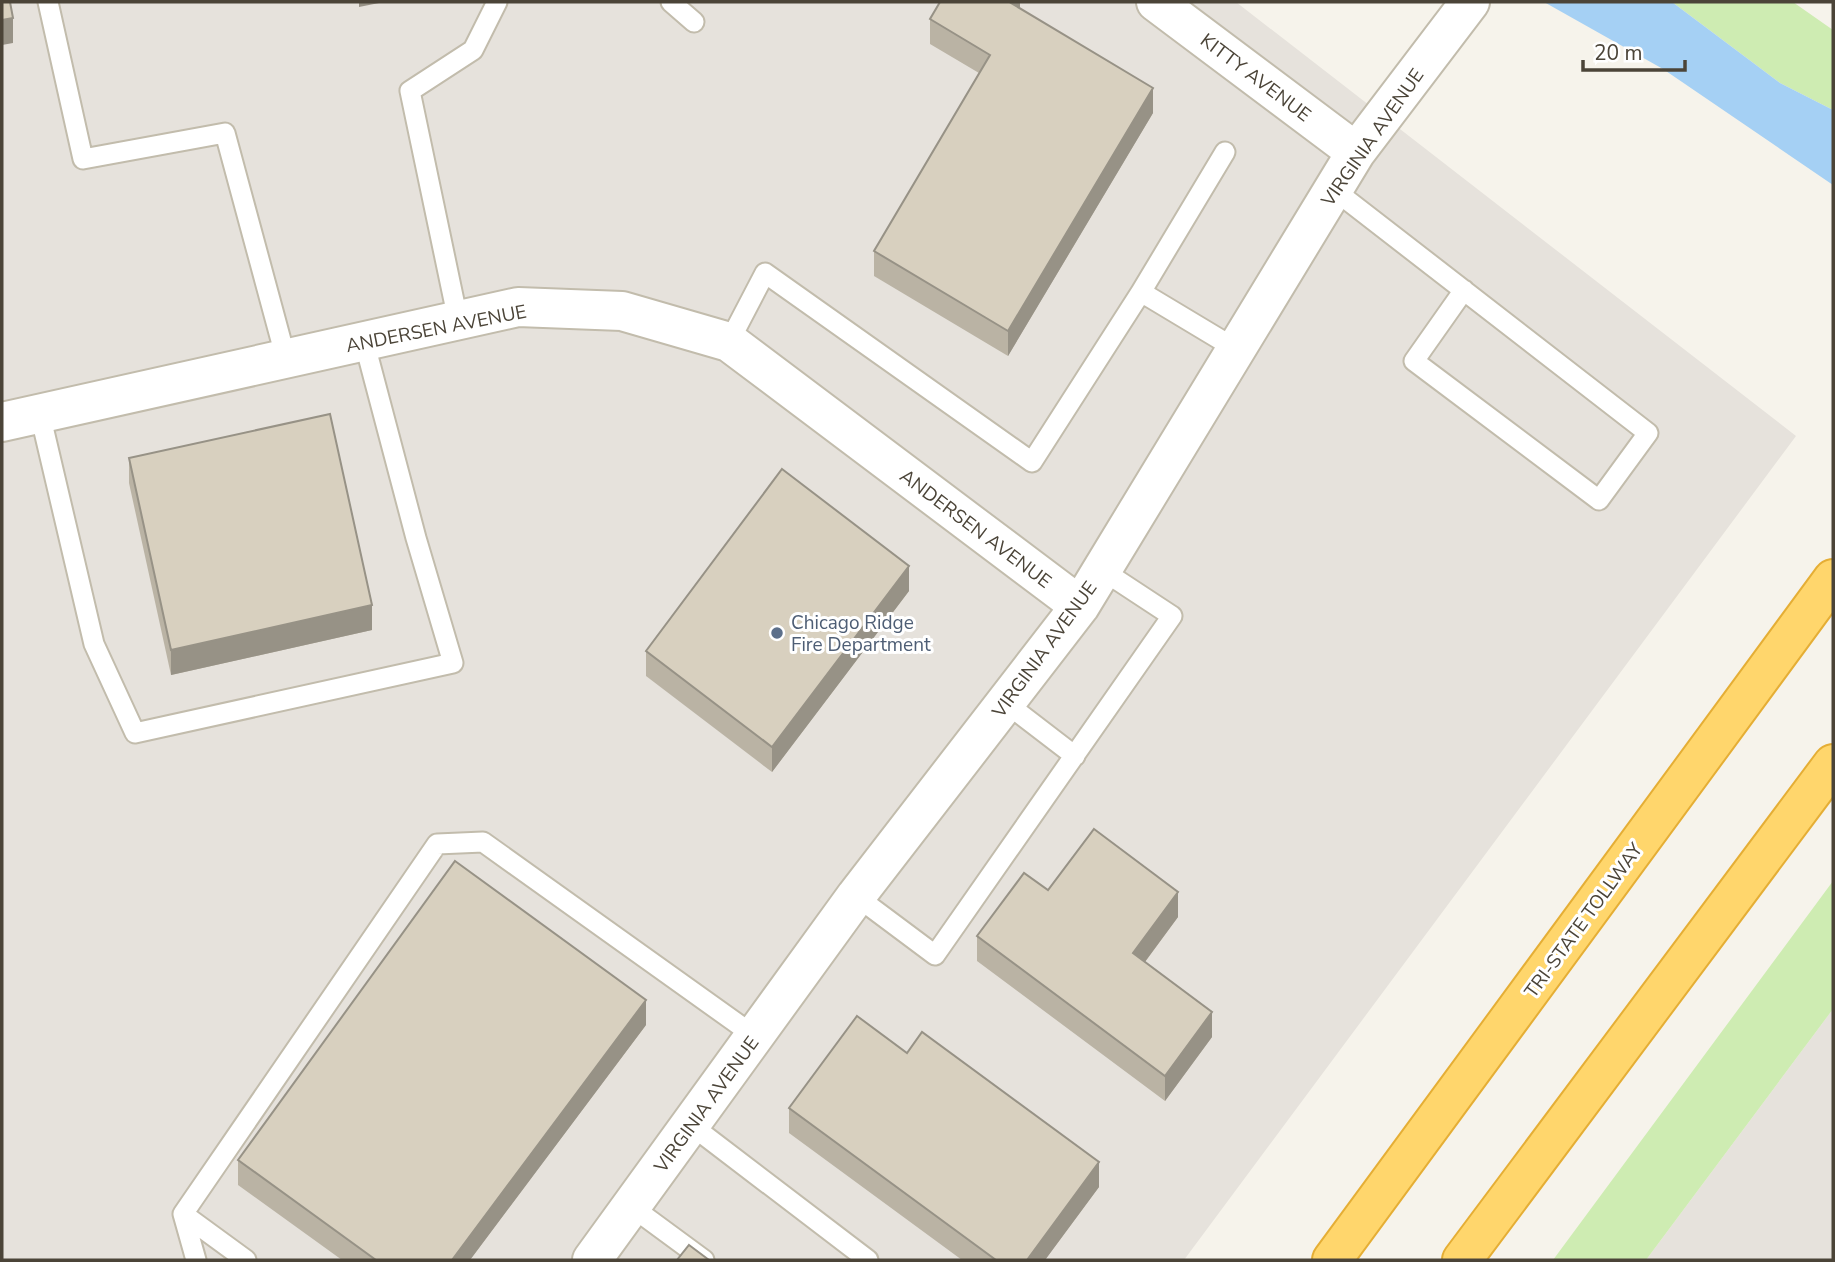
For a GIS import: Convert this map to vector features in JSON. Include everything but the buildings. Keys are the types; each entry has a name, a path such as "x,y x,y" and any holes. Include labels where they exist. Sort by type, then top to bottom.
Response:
{"highway":[{"name":"TRI-STATE TOLLWAY","path":"1332,1260 1833,579"},
{"path":"1462,1260 1833,764"}],"street":[{"name":"KITTY AVENUE","path":"1156,2 1356,152"},
{"name":"VIRGINIA AVENUE","path":"593,1260 856,896 1080,606 1356,152 1465,8"},
{"name":"ANDERSEN AVENUE","path":"2,422 518,307 622,311 729,342 1080,606"}],"lane":[{"path":"48,2 83,159 225,133 286,359"},
{"path":"458,320 410,91 473,50 497,2"},
{"path":"671,2 694,22"},
{"path":"729,342 765,272 1032,462 1141,292 1225,152"},
{"path":"1333,189 1464,290 1648,433 1599,500 1414,361 1464,290"},
{"path":"1141,292 1236,349"},
{"path":"40,414 94,644 135,733 453,663 416,538 364,341"},
{"path":"856,896 936,956 1172,617 1102,570"},
{"path":"1006,703 1075,756"},
{"path":"195,1260 183,1214 437,844 483,842 756,1037"},
{"path":"691,1125 868,1260"},
{"path":"632,1207 704,1260"},
{"path":"183,1214 246,1260"}],"shaded area":[{"path":"2,2 1236,2 1796,436 1184,1260 2,1260"},
{"path":"1833,1009 1833,1260 1646,1260"}],"green space":[{"path":"1672,2 1793,2 1833,30 1833,110 1780,83"},
{"path":"1833,881 1833,1009 1646,1260 1553,1260"}],"water":[{"path":"1544,2 1672,2 1780,83 1833,110 1833,185 1663,69"}],"place":[{"name":"Chicago Ridge Fire Department","path":"777,633"}]}
